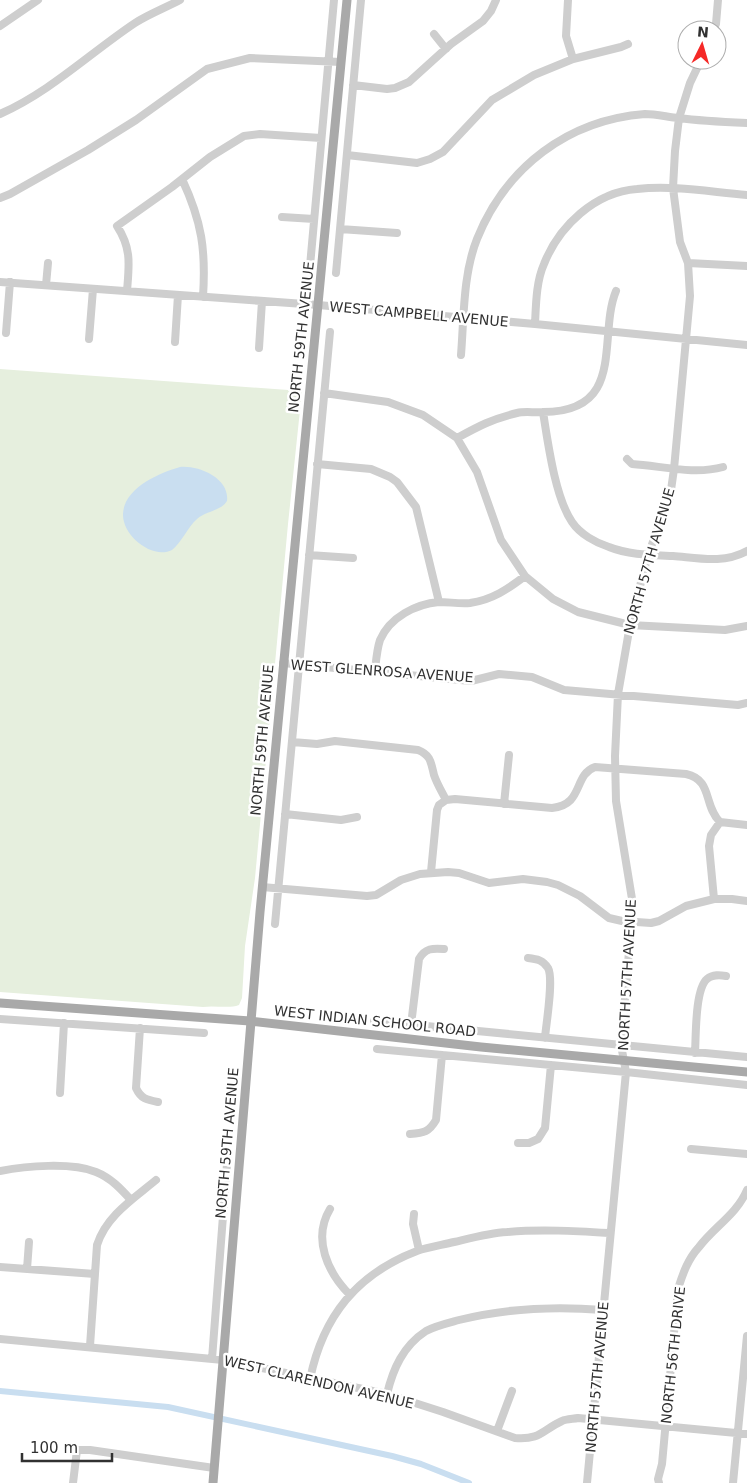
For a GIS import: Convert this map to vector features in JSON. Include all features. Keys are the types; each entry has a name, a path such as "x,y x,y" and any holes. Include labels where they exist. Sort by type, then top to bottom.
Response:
{"main road":[{"name":"NORTH 59TH AVENUE","path":"213,1483 262,887 347,0"},
{"name":"WEST INDIAN SCHOOL ROAD","path":"0,1003 250,1022 747,1072"}],"street":[{"path":"0,26 38,0"},
{"path":"0,114 16,107 60,79 136,22 180,0"},
{"name":"NORTH 59TH AVENUE","path":"310,266 334,0"},
{"name":"NORTH 59TH AVENUE","path":"336,273 361,0"},
{"path":"353,86 387,89 402,86 409,82 446,49 483,21 491,11 496,0"},
{"path":"568,0 566,36 573,58"},
{"path":"716,20 718,0"},
{"path":"434,34 446,49"},
{"path":"346,156 417,163 430,159 443,152 492,100 534,75 573,58 621,48 628,44"},
{"path":"0,198 88,150 136,120 207,68 250,58 341,62"},
{"name":"NORTH 57TH AVENUE","path":"587,1483 609,1232 626,1072 620,1045 633,899 616,800 615,768 618,694 630,625 648,555 670,497 674,469 690,296 688,262 680,242 673,188 675,151 679,118 696,70"},
{"path":"461,355 468,275 477,239 492,210 515,176 544,150 578,131 619,117 648,114 747,123"},
{"path":"127,291 128,253 126,239 117,226 182,179 210,156 244,136 260,134 321,138"},
{"path":"182,179 197,213 203,241 203,297"},
{"path":"534,324 543,265 555,241 579,213 609,196 634,189 673,188 747,195"},
{"path":"282,217 314,219"},
{"path":"340,229 397,234"},
{"path":"688,262 747,266"},
{"path":"46,285 48,263"},
{"name":"WEST CAMPBELL AVENUE","path":"0,282 318,305 534,324 747,346"},
{"path":"6,333 10,282"},
{"path":"89,339 93,289"},
{"path":"457,438 490,420 520,412 566,410 585,401 597,388 604,366 610,304 616,291"},
{"path":"175,342 178,295"},
{"path":"259,348 262,301"},
{"name":"NORTH 59TH AVENUE","path":"275,924 330,332"},
{"path":"324,393 388,402 423,415 457,438 477,472 501,540 525,576 553,599 578,612 630,625 725,630 747,626"},
{"path":"543,412 548,448 562,502 572,523 588,537 610,548 648,555 712,560 735,558 747,552"},
{"path":"627,459 632,464 674,469 713,470 724,467"},
{"path":"318,464 371,469 397,482 416,507 438,602"},
{"path":"309,554 353,558"},
{"path":"375,670 380,640 394,621 412,608 438,602 469,603 492,597 507,590 525,576"},
{"name":"WEST GLENROSA AVENUE","path":"283,663 375,670 471,681 498,674 532,677 564,690 738,705 747,704"},
{"path":"292,742 317,744 335,741 424,752 431,760 434,773 446,800"},
{"path":"504,804 509,754"},
{"path":"431,872 437,810 439,805 446,800 455,799 552,808 563,807 572,800 585,775 591,768 602,766 694,776 705,786 711,810 720,822 747,825"},
{"path":"285,814 341,820 356,817"},
{"path":"714,899 709,846 711,835 720,822"},
{"path":"262,887 367,896 376,895 401,880 431,872 459,873 490,883 523,880 547,882 558,885 580,896 608,918 652,923 686,906 714,899 747,901"},
{"path":"411,1025 419,959 422,954 432,948 444,949"},
{"path":"528,958 538,959 544,963 550,973 544,1038"},
{"path":"695,1053 700,989 710,976 726,976"},
{"path":"0,1019 204,1033"},
{"name":"WEST INDIAN SCHOOL ROAD","path":"374,1021 747,1058"},
{"path":"60,1093 64,1023"},
{"path":"140,1028 136,1088 138,1093 146,1100 158,1102"},
{"name":"WEST INDIAN SCHOOL ROAD","path":"377,1049 747,1084"},
{"path":"410,1134 421,1133 431,1129 436,1120 442,1055"},
{"path":"518,1143 538,1139 545,1128 551,1065"},
{"path":"692,1149 747,1154"},
{"name":"NORTH 59TH AVENUE","path":"212,1359 228,1151"},
{"path":"0,1171 31,1166 46,1166 95,1171 117,1185 132,1200"},
{"path":"90,1346 97,1245 101,1234 114,1215 156,1180"},
{"name":"NORTH 56TH DRIVE","path":"660,1483 658,1479 662,1464 666,1426 676,1302 686,1266 700,1245 737,1207 747,1190"},
{"path":"330,1209 324,1221 324,1256 332,1274 350,1295"},
{"path":"414,1214 412,1224 419,1250"},
{"path":"310,1379 317,1348 338,1309 369,1277 404,1257 419,1250 505,1232 559,1230 609,1232"},
{"path":"27,1269 29,1242"},
{"path":"0,1267 95,1274"},
{"path":"387,1394 391,1374 396,1362 409,1346 427,1331 482,1314 523,1308 565,1307 603,1310"},
{"path":"733,1483 747,1336"},
{"name":"WEST CLARENDON AVENUE","path":"0,1339 223,1360 387,1394 515,1438 526,1439 541,1434 563,1420 578,1418 747,1434"},
{"path":"497,1432 512,1391"},
{"path":"72,1483 77,1450 90,1450 214,1468"}],"green space":[{"path":"0,369 302,391 255,878 245,946 242,998 239,1005 231,1007 203,1007 0,992"}],"water":[{"path":"180,467 204,471 218,480 227,493 227,501 221,507 197,519 172,550 156,552 147,549 127,530 123,514 125,505 129,497 144,483 162,473"}],"waterway":[{"path":"0,1391 168,1407 392,1456 421,1464 469,1483"}]}
